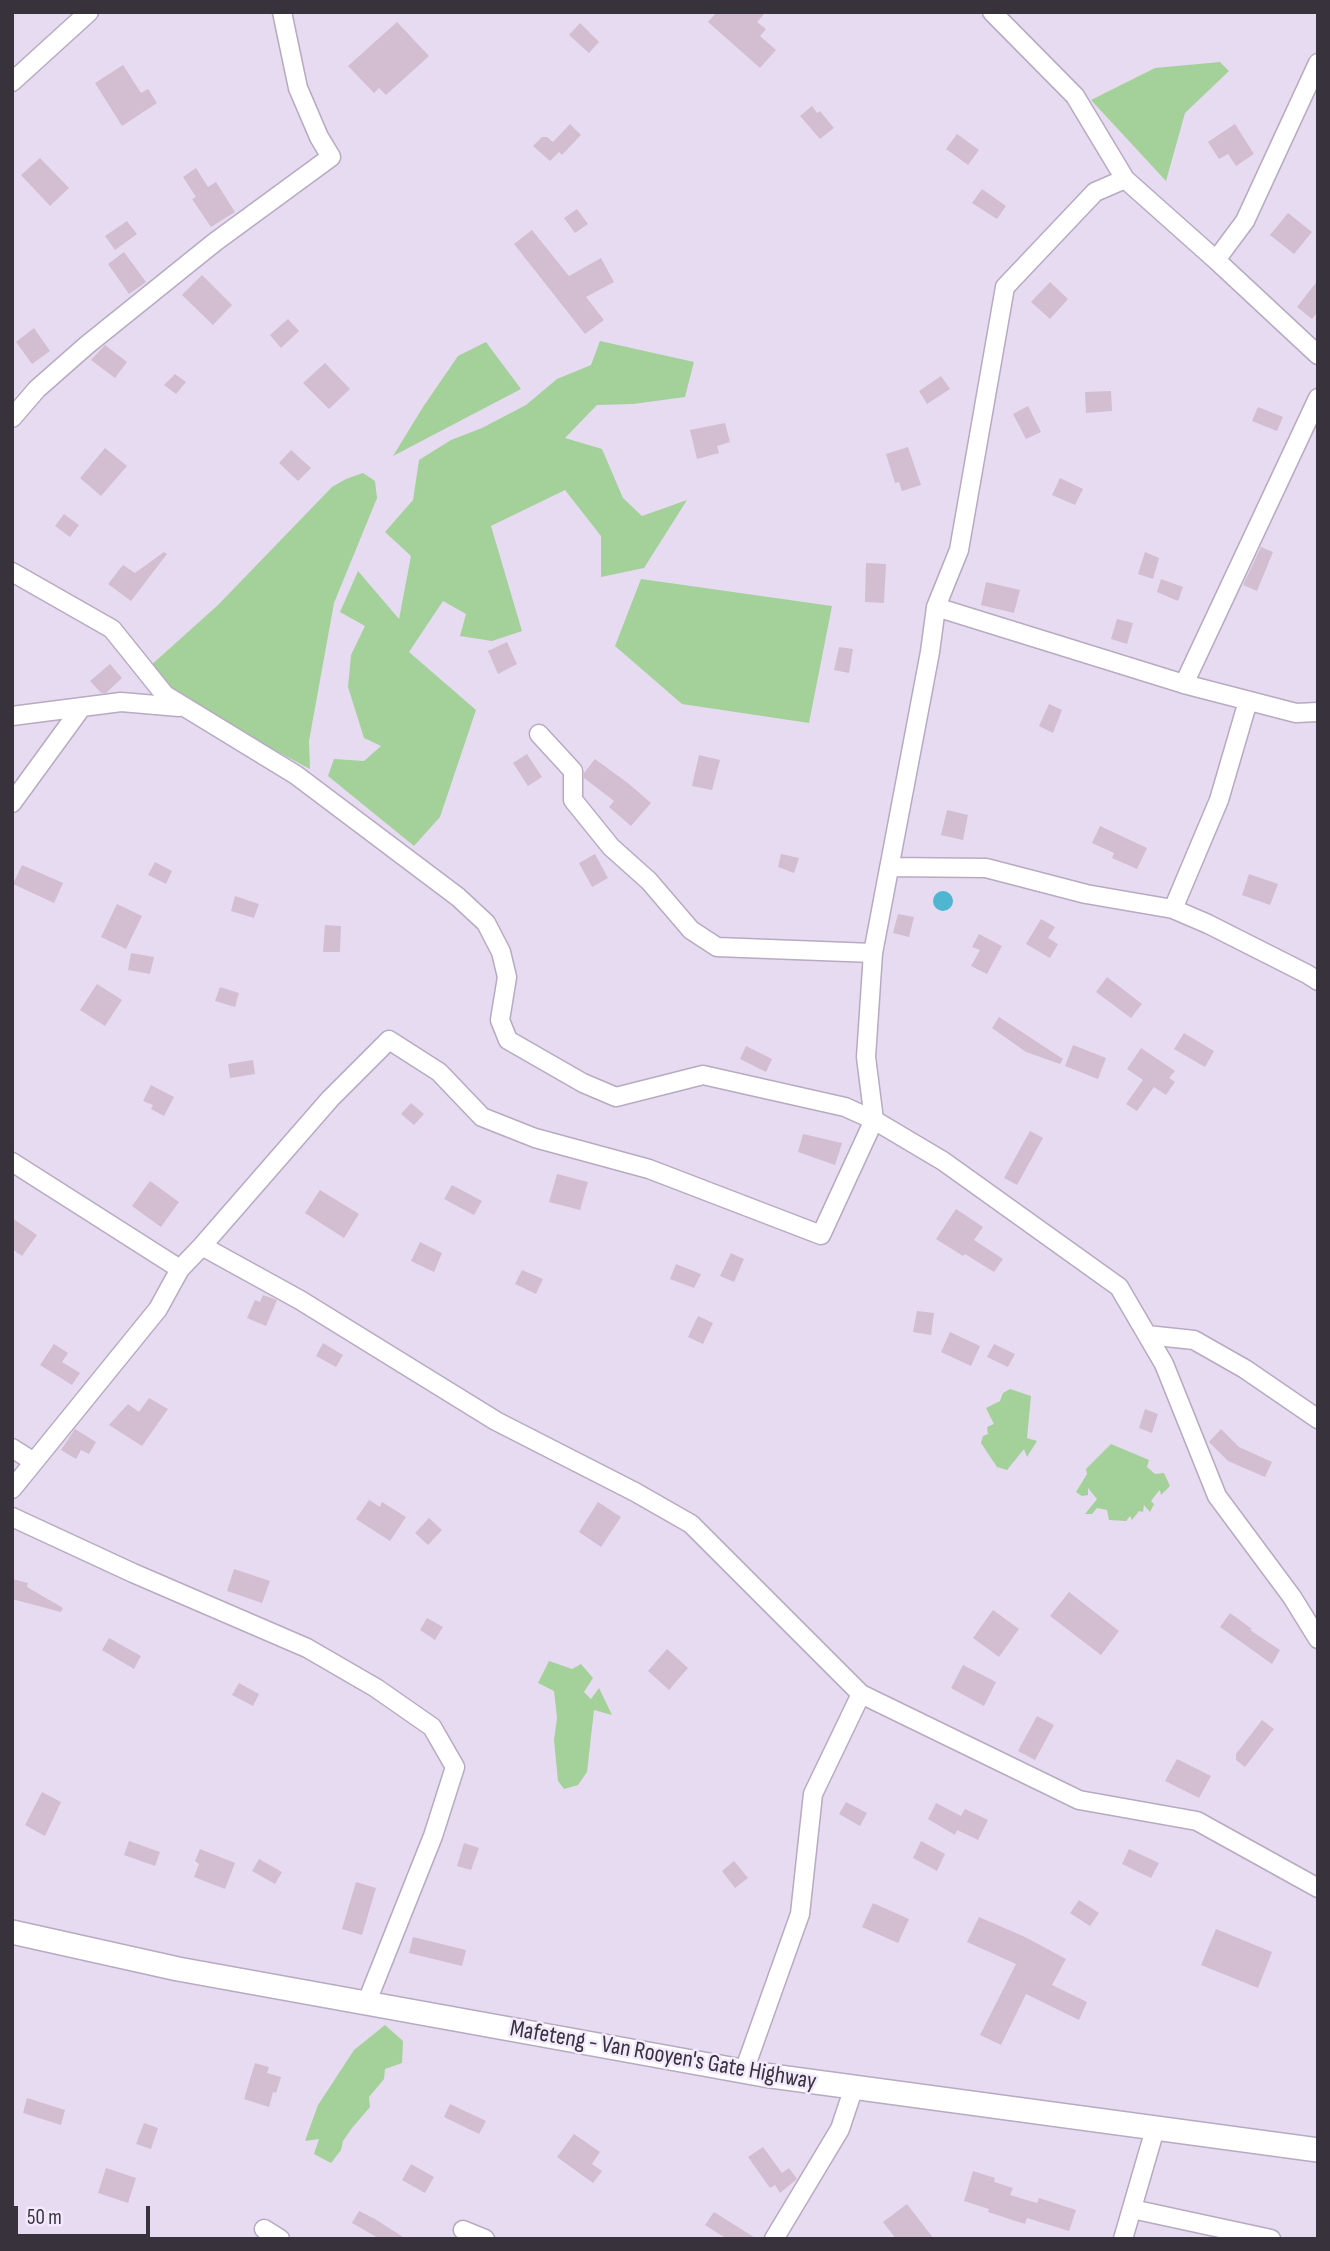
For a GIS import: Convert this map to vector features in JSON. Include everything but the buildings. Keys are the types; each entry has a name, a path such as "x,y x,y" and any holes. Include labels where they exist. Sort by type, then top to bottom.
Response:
{"main road":[{"name":"Mafeteng - Van Rooyen's Gate Highway","path":"12,1932 178,1969 744,2071 1318,2150"}],"street":[{"path":"12,82 89,12"},
{"path":"12,418 37,389 87,345 215,242 331,157 298,88 282,12"},
{"path":"992,12 1075,96 1125,179 1318,355"},
{"path":"1216,260 1245,221 1318,63"},
{"path":"12,1489 158,1309 180,1269 330,1099 389,1040 439,1072 482,1117 536,1138 649,1169 821,1235 874,1120 866,1057 873,953 930,652 936,607 959,550 1005,287 1095,192 1125,179"},
{"path":"1184,684 1318,398"},
{"path":"12,572 113,629 136,662 165,695 296,775 458,897 486,923 501,952 507,976 500,1020 508,1040 583,1083 617,1097 702,1075 845,1107 874,1120 943,1161 1119,1287 1164,1364 1217,1496 1293,1597 1318,1639"},
{"path":"936,607 1184,684 1296,713 1318,712"},
{"path":"1173,909 1219,800 1248,701"},
{"path":"12,716 121,702 183,707"},
{"path":"12,803 82,707"},
{"path":"539,734 573,771 573,800 611,846 649,881 691,930 717,947 873,953"},
{"path":"890,867 986,868 1086,894 1173,909 1318,981"},
{"path":"12,1162 180,1269"},
{"path":"202,1246 311,1306 496,1421 635,1492 691,1524 861,1694 1079,1800 1197,1821 1318,1888"},
{"path":"1147,1335 1194,1340 1245,1368 1318,1419"},
{"path":"12,1448 34,1462"},
{"path":"12,1517 132,1573 307,1648 376,1688 432,1727 455,1768 433,1836 366,2004"},
{"path":"744,2071 800,1914 813,1794 861,1694"},
{"path":"774,2239 840,2129 854,2088"},
{"path":"1124,2239 1155,2129"},
{"path":"1132,2209 1271,2239"},
{"path":"264,2230 280,2239"},
{"path":"463,2230 485,2239"}],"green space":[{"path":"1220,62 1229,71 1185,113 1166,181 1091,100 1155,68"},
{"path":"600,341 694,362 685,397 633,404 597,405 565,438 602,449 623,498 642,516 687,500 644,568 601,577 601,536 565,490 491,526 522,631 492,641 460,636 466,614 443,601 409,652 476,710 440,817 414,846 328,776 334,759 364,761 381,746 364,738 348,687 351,655 365,626 340,612 358,571 399,619 411,556 385,532 413,500 419,460 451,440 482,428 526,405 557,379 591,365"},
{"path":"486,342 521,389 393,456 458,356"},
{"path":"363,473 375,481 377,498 334,603 309,741 310,769 181,700 149,667 218,605 332,487"},
{"path":"641,579 832,606 809,723 682,704 615,646"},
{"path":"1010,1389 1031,1396 1027,1438 1037,1441 1027,1457 1024,1449 1007,1470 997,1467 981,1443 983,1436 988,1434 987,1427 994,1424 986,1408 1000,1401 1003,1393"},
{"path":"1111,1444 1149,1460 1147,1467 1155,1474 1164,1473 1170,1486 1161,1495 1160,1490 1157,1493 1151,1501 1154,1504 1150,1512 1144,1505 1143,1512 1139,1511 1132,1520 1130,1516 1126,1521 1109,1520 1107,1510 1097,1508 1092,1514 1085,1514 1097,1499 1088,1488 1088,1495 1082,1496 1076,1492 1087,1474 1086,1469"},
{"path":"549,1661 572,1669 581,1664 593,1678 584,1692 591,1699 599,1688 612,1715 594,1710 587,1772 578,1785 564,1789 558,1781 554,1740 557,1718 554,1691 538,1683"},
{"path":"385,2025 403,2041 402,2063 385,2069 384,2079 369,2097 370,2107 352,2128 331,2163 314,2154 319,2139 305,2141 318,2105 354,2050"}],"water":[{"path":"943,891 950,894 953,901 950,908 943,911 936,908 933,901 936,894"}]}
